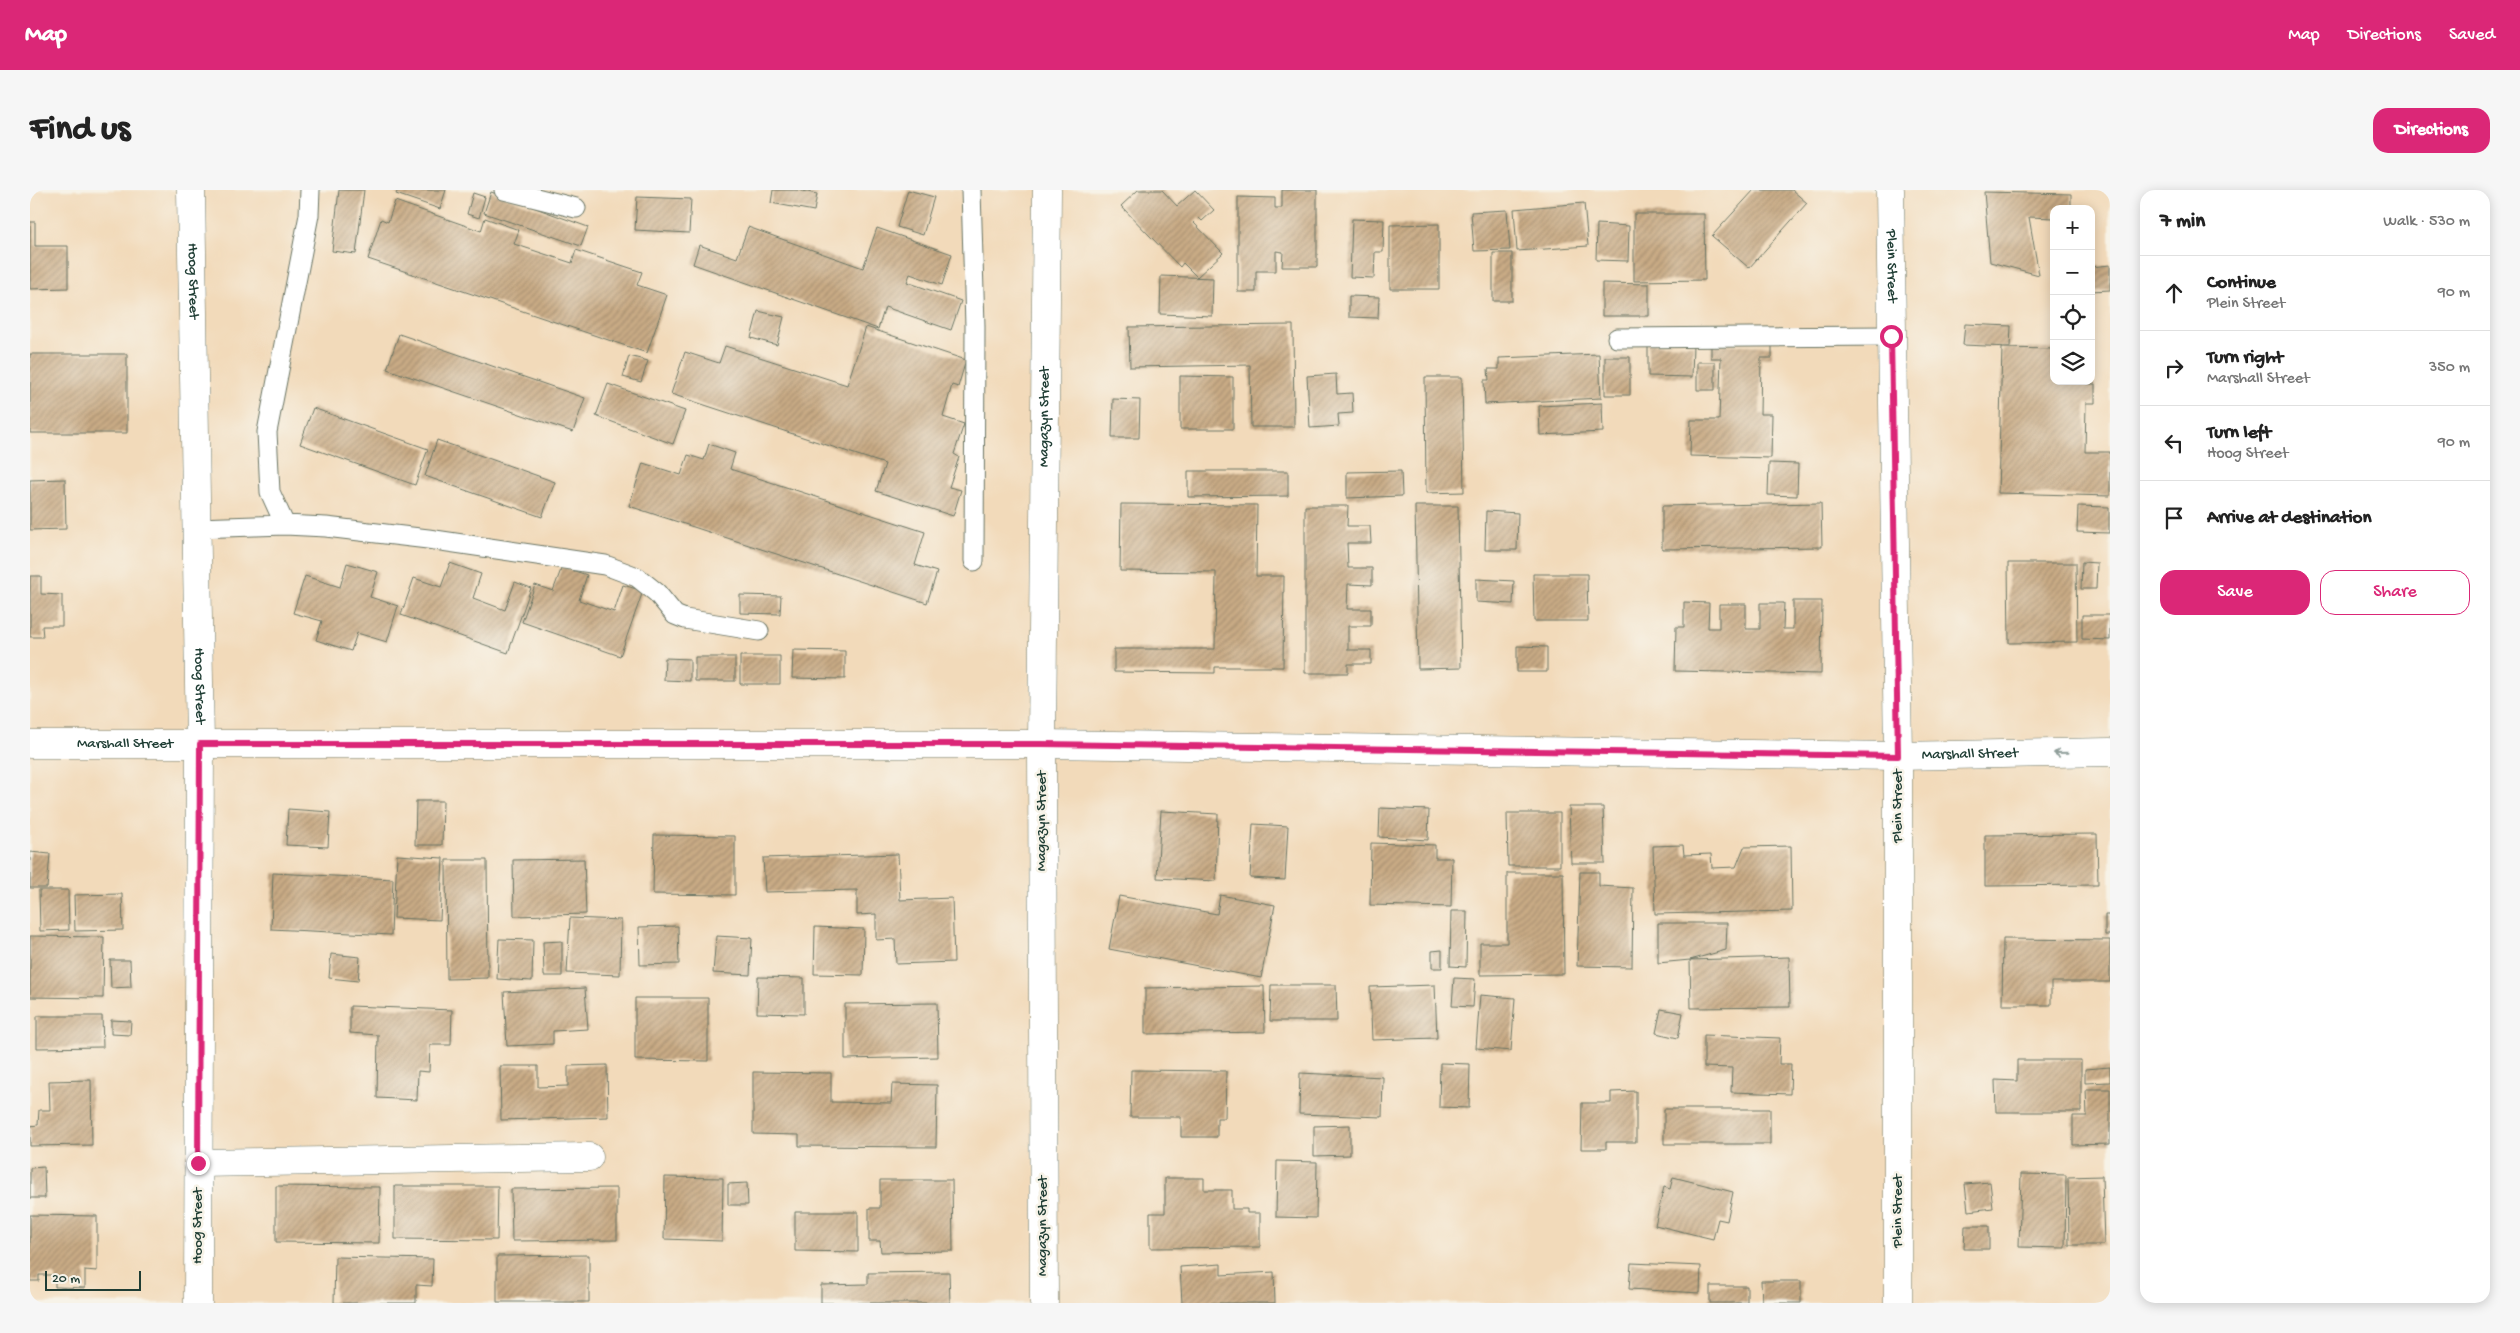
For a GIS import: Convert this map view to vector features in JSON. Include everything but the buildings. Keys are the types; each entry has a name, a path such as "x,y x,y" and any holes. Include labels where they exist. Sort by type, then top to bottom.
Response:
{"street":[{"name":"Hoog Street","path":"190,190 200,744 198,1303"},
{"name":"Magazyn Street","path":"1044,1303 1042,744 1047,190"},
{"name":"Plein Street","path":"1890,190 1898,756 1898,1303"},
{"name":"Marshall Street","path":"30,744 1042,744 1898,756 2110,752"},
{"path":"198,1163 589,1157"}],"lane":[{"path":"285,525 270,492 267,432 309,215 310,190"},
{"path":"504,190 576,208"},
{"path":"971,190 975,326 974,561"},
{"path":"1616,338 1891,336"},
{"path":"196,528 285,525 326,527 428,539 605,565 637,577 657,593 675,615 685,620 759,631"}],"route":[{"path":"198,1163 200,744 1042,744 1898,756 1891,336"}]}
